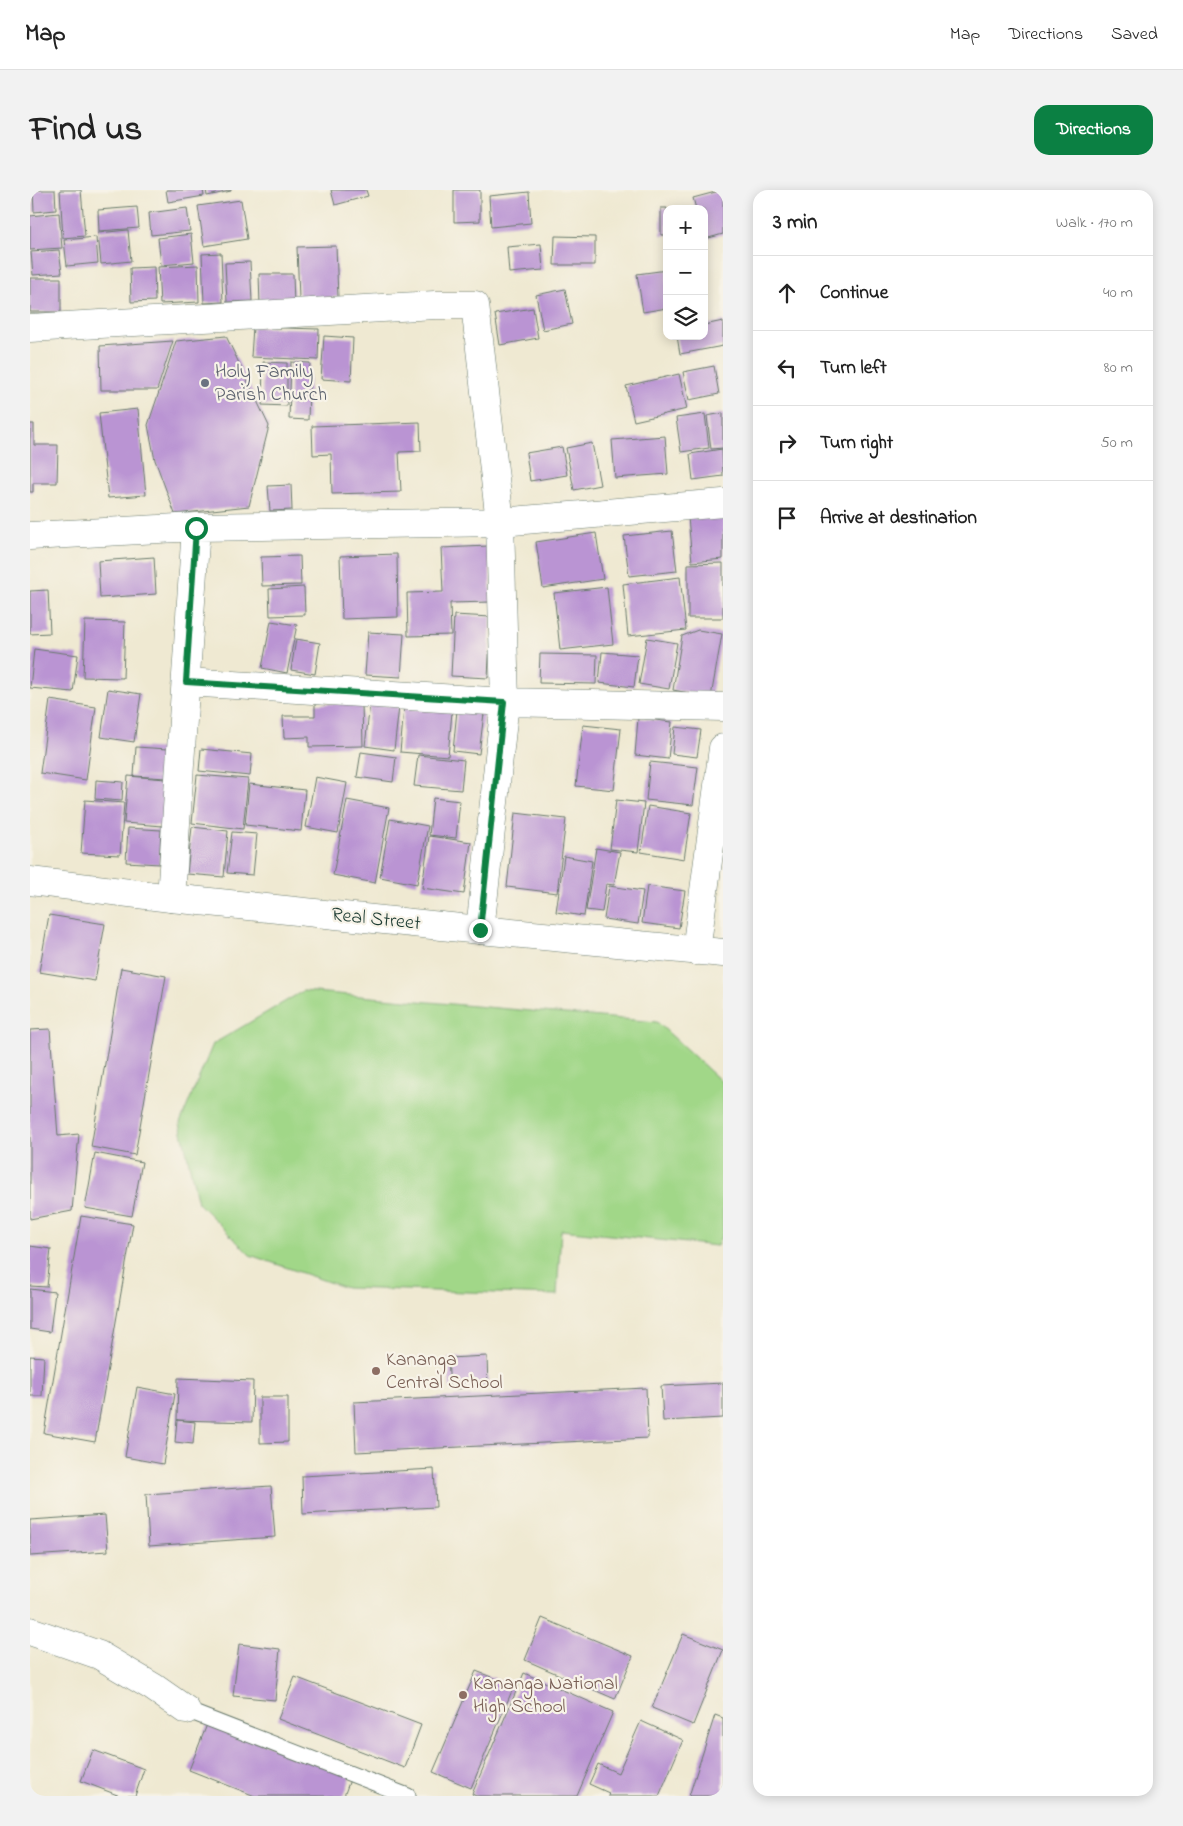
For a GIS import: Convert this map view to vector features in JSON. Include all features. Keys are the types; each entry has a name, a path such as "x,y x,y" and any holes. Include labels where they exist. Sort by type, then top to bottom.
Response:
{"main road":[{"path":"30,328 435,305 475,305 500,522 504,702 480,930"},
{"path":"30,536 196,528 500,522 723,503"},
{"path":"171,898 196,528"},
{"path":"186,682 504,702 723,707"},
{"path":"696,951 723,748"},
{"name":"Real Street","path":"30,881 171,898 723,953"},
{"path":"30,1631 99,1654 186,1710"}],"lane":[{"path":"186,1710 408,1796"}],"green space":[{"path":"303,991 657,1022 723,1083 723,1232 717,1246 561,1230 557,1295 346,1288 250,1255 198,1203 180,1123 213,1044"}],"building":[{"path":"33,190 55,190 56,210 34,212"},
{"path":"60,190 81,190 85,236 63,238"},
{"path":"166,190 203,190 204,196 168,202"},
{"path":"206,190 231,190 231,191 207,196"},
{"path":"331,190 366,190 368,196 335,205"},
{"path":"454,190 480,190 480,221 454,222"},
{"path":"723,190 723,234 708,238 708,205 695,205 693,198"},
{"path":"529,192 531,223 491,227 489,196"},
{"path":"241,200 247,239 204,246 198,206"},
{"path":"137,207 139,228 99,231 98,210"},
{"path":"187,208 190,231 151,235 149,213"},
{"path":"661,208 663,208 663,235 661,235"},
{"path":"59,213 62,248 30,250 30,216"},
{"path":"128,230 131,261 101,264 98,233"},
{"path":"191,234 194,262 161,265 158,238"},
{"path":"555,236 595,237 595,265 554,265"},
{"path":"96,237 98,263 67,266 64,240"},
{"path":"541,244 543,270 509,273 507,247"},
{"path":"336,246 338,297 299,299 297,247"},
{"path":"59,250 62,273 33,275 31,252"},
{"path":"221,253 223,302 204,303 202,254"},
{"path":"250,262 252,301 227,302 225,263"},
{"path":"198,265 199,302 160,304 158,267"},
{"path":"154,267 155,301 131,302 130,268"},
{"path":"663,271 663,309 643,312 637,274"},
{"path":"259,274 293,274 294,306 260,306"},
{"path":"30,278 61,278 61,312 30,312"},
{"path":"565,289 572,324 543,330 536,295"},
{"path":"533,308 538,338 500,345 495,314"},
{"path":"723,321 723,346 680,354 678,340 708,340 708,324"},
{"path":"253,327 319,329 318,360 251,357"},
{"name":"Holy Family Parish Church","path":"226,336 269,426 249,506 175,514 155,460 148,425 176,341"},
{"path":"324,336 353,338 351,381 321,379"},
{"path":"173,341 157,390 101,390 100,346"},
{"path":"263,362 287,363 287,406 262,405"},
{"path":"291,362 310,363 308,420 289,419"},
{"path":"714,366 719,394 689,400 683,372"},
{"path":"679,374 687,409 634,421 626,386"},
{"path":"138,409 146,495 108,498 99,413"},
{"path":"723,413 723,448 711,449 707,416"},
{"path":"705,414 709,448 681,452 676,418"},
{"path":"420,422 421,451 399,452 401,492 332,494 331,454 313,455 312,426"},
{"path":"30,424 34,424 34,445 58,445 57,483 33,483 33,492 30,492"},
{"path":"665,436 668,474 615,478 612,440"},
{"path":"592,443 600,485 574,490 566,448"},
{"path":"562,447 567,475 530,481 526,453"},
{"path":"722,449 723,476 693,480 690,454"},
{"path":"291,485 292,510 270,511 268,486"},
{"path":"723,514 723,559 692,562 688,517"},
{"path":"672,531 677,571 629,576 624,536"},
{"path":"596,533 603,579 543,588 536,542"},
{"path":"489,546 491,602 450,603 451,635 408,636 407,593 443,592 441,548"},
{"path":"397,554 398,617 342,619 340,556"},
{"path":"300,556 301,585 262,586 261,557"},
{"path":"154,557 156,594 100,598 98,561"},
{"path":"723,563 723,618 688,618 688,564"},
{"path":"680,577 686,630 628,636 623,584"},
{"path":"304,587 305,615 270,616 269,589"},
{"path":"607,587 613,644 560,650 554,593"},
{"path":"48,590 50,633 30,634 30,591"},
{"path":"454,615 491,617 488,678 451,676"},
{"path":"85,621 125,622 123,678 83,677"},
{"path":"271,621 297,625 287,673 262,668"},
{"path":"698,630 722,634 711,697 673,690 682,636"},
{"path":"368,632 404,634 401,677 365,675"},
{"path":"647,638 677,643 669,689 639,684"},
{"path":"296,639 320,643 315,674 291,670"},
{"path":"34,649 78,655 73,692 30,688"},
{"path":"602,652 638,655 634,687 599,683"},
{"path":"540,654 597,655 596,684 539,683"},
{"path":"108,689 141,694 134,742 101,737"},
{"path":"50,700 96,707 86,780 40,773"},
{"path":"362,703 363,746 309,747 309,737 284,738 283,716 315,716 315,704"},
{"path":"370,703 399,707 394,750 365,746"},
{"path":"404,708 452,712 448,756 400,752"},
{"path":"457,710 484,713 479,754 453,751"},
{"path":"638,718 672,722 668,759 635,755"},
{"path":"583,725 621,729 614,790 576,786"},
{"path":"675,727 701,730 697,757 672,754"},
{"path":"136,747 168,749 166,778 134,776"},
{"path":"201,749 252,754 250,776 199,771"},
{"path":"361,752 396,757 393,782 357,777"},
{"path":"418,755 464,760 461,790 414,786"},
{"path":"650,762 698,767 693,805 646,800"},
{"path":"197,775 248,779 243,829 192,823"},
{"path":"128,776 166,779 163,826 124,823"},
{"path":"315,777 347,783 338,833 306,827"},
{"path":"96,780 123,782 122,801 95,799"},
{"path":"249,784 305,790 301,831 245,825"},
{"path":"433,798 460,801 456,838 429,835"},
{"path":"85,800 124,803 120,855 81,853"},
{"path":"347,800 389,808 375,883 333,875"},
{"path":"616,800 644,803 638,852 610,849"},
{"path":"648,806 691,813 684,859 641,852"},
{"path":"515,813 566,819 557,893 507,887"},
{"path":"390,819 428,826 417,884 380,877"},
{"path":"192,827 228,831 224,877 187,874"},
{"path":"128,828 161,830 159,864 126,862"},
{"path":"232,832 257,834 253,875 227,873"},
{"path":"429,836 471,842 464,894 422,888"},
{"path":"596,848 620,852 614,885 606,884 602,912 586,910"},
{"path":"564,856 592,861 584,916 556,912"},
{"path":"609,886 643,891 638,924 604,919"},
{"path":"647,886 685,891 679,928 642,923"},
{"path":"49,915 105,924 95,981 39,972"},
{"path":"121,968 166,976 135,1155 91,1147"},
{"path":"50,1029 58,1136 79,1134 72,1211 30,1219 30,1030"},
{"path":"95,1153 142,1162 132,1216 85,1208"},
{"path":"81,1216 133,1224 95,1442 44,1433"},
{"path":"30,1246 51,1249 47,1287 30,1286"},
{"path":"30,1289 55,1292 50,1332 30,1329"},
{"path":"30,1356 44,1357 42,1396 30,1396"},
{"path":"487,1356 488,1387 450,1389 448,1358"},
{"path":"178,1378 253,1381 252,1422 177,1420"},
{"path":"723,1383 723,1418 663,1421 661,1386"},
{"path":"137,1387 175,1394 163,1464 125,1457"},
{"path":"646,1388 648,1438 356,1452 354,1402"},
{"path":"260,1397 288,1397 288,1442 260,1443"},
{"path":"177,1420 195,1422 193,1444 175,1442"},
{"path":"434,1469 436,1507 303,1514 302,1476"},
{"path":"271,1486 275,1537 149,1546 146,1494"},
{"path":"105,1515 108,1551 30,1556 30,1520"},
{"path":"542,1618 633,1656 615,1699 525,1660"},
{"path":"683,1634 723,1650 693,1725 652,1708"},
{"path":"239,1644 280,1649 275,1700 233,1696"},
{"path":"476,1671 514,1686 471,1788 433,1772"},
{"path":"524,1673 613,1712 577,1796 476,1796 472,1794"},
{"path":"295,1677 421,1725 405,1768 278,1719"},
{"path":"715,1715 723,1718 723,1796 689,1796"},
{"path":"641,1721 683,1740 659,1796 608,1796 609,1793 589,1784 598,1764 618,1773"},
{"path":"208,1722 351,1777 344,1796 255,1796 189,1770"},
{"path":"93,1750 144,1769 135,1796 120,1796 81,1781"}],"place":[{"name":"Holy Family Parish Church","path":"205,383"},
{"name":"Kananga Central School","path":"376,1371"},
{"name":"Kananga National High School","path":"463,1695"}],"route":[{"path":"196,528 186,682 504,702 480,930"}]}
